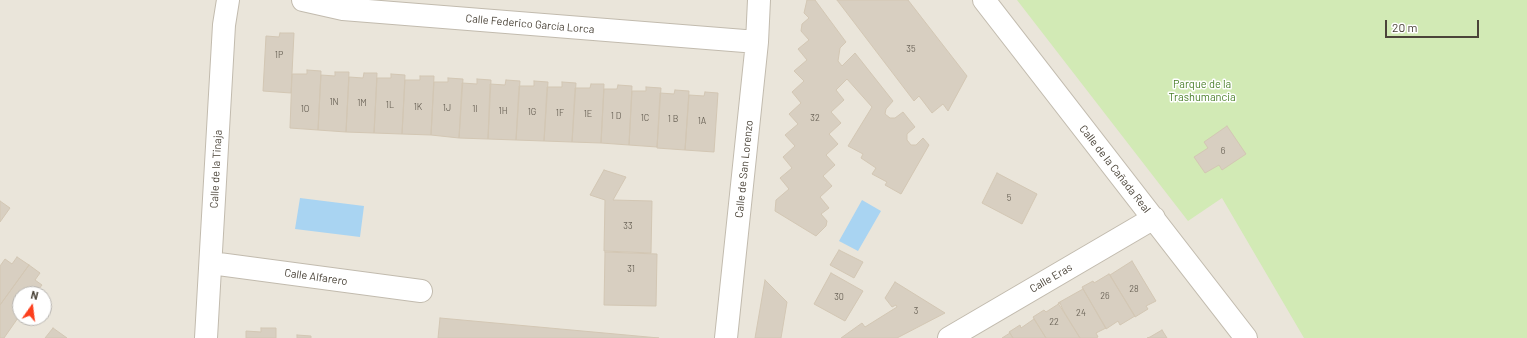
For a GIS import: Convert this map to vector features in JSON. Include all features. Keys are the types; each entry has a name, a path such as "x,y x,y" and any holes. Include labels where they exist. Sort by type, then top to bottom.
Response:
{"street":[{"name":"Calle de la Tinaja","path":"206,338 224,25 228,0"},
{"name":"Calle Federico García Lorca","path":"303,0 343,9 757,42"},
{"name":"Calle de San Lorenzo","path":"726,338 757,42 759,0"},
{"name":"Calle de la Cañada Real","path":"984,0 1246,338"},
{"name":"Calle Eras","path":"949,338 1154,218"},
{"name":"Calle Alfarero","path":"211,263 421,291"}],"shaded area":[{"path":"0,0 1527,0 1527,338 0,338"}],"green space":[{"name":"Parque de la Trashumancia","path":"1017,0 1527,0 1527,338 1304,338 1222,198 1188,221"}],"water":[{"path":"300,198 364,206 360,237 295,229"},
{"path":"862,200 881,211 858,251 839,241"}],"building":[{"path":"807,0 815,0 846,42 840,48 838,61 842,66 855,53 893,101 886,109 885,114 890,118 895,118 903,112 915,127 907,134 907,140 911,145 916,145 923,138 929,145 901,194 885,185 887,182 872,174 876,168 861,158 863,154 848,146 872,107 847,79 836,90 844,100 831,112 841,123 829,134 838,144 826,155 835,165 823,176 832,186 820,197 829,208 821,214 827,221 826,226 816,236 775,211 776,200 789,189 780,178 792,168 783,157 795,146 785,135 798,124 789,114 801,103 792,92 804,81 794,71 807,60 798,49 809,40 801,31 802,24 809,18 804,13"},
{"path":"837,0 908,0 967,76 948,111 943,104 932,113 919,96 914,101"},
{"path":"280,33 294,33 291,93 263,91 266,36 279,37"},
{"path":"307,70 321,71 318,130 290,128 292,74 307,74"},
{"path":"335,72 349,72 346,132 318,130 321,75 335,76"},
{"path":"364,73 377,73 374,133 346,132 349,77 363,78"},
{"path":"391,74 405,75 402,134 374,133 377,78 391,78"},
{"path":"420,76 434,76 431,135 402,134 405,80 420,80"},
{"path":"448,78 463,79 459,138 431,135 434,82 448,82"},
{"path":"477,79 491,80 488,139 459,138 462,83 477,84"},
{"path":"506,80 520,81 516,140 488,139 490,84 505,85"},
{"path":"534,81 548,82 544,141 516,140 519,86 534,86"},
{"path":"562,82 576,83 572,142 544,141 547,87 562,87"},
{"path":"591,84 604,84 601,143 572,142 575,88 590,88"},
{"path":"618,85 632,86 629,145 601,143 604,89 617,89"},
{"path":"646,87 661,88 657,147 629,145 632,91 646,91"},
{"path":"675,90 689,91 685,150 657,148 660,93 674,94"},
{"path":"705,92 718,93 714,152 685,150 689,95 704,96"},
{"path":"1227,126 1246,154 1222,170 1219,165 1205,173 1194,157 1208,148 1204,142"},
{"path":"604,170 626,177 613,200 652,201 651,253 604,251 605,200 590,195"},
{"path":"997,173 1037,194 1022,224 982,203"},
{"path":"0,201 10,208 0,222"},
{"path":"839,250 863,262 854,278 830,265"},
{"path":"605,252 657,254 656,306 604,305"},
{"path":"17,257 29,265 14,286 12,286 12,288 0,305 0,266 5,259 12,264"},
{"path":"1132,261 1156,301 1146,306 1148,309 1135,317 1110,275"},
{"path":"29,265 40,273 35,280 42,285 41,286 14,286"},
{"path":"831,273 863,291 845,321 814,304"},
{"path":"1109,274 1135,316 1120,325 1118,321 1106,329 1082,287 1093,281 1094,283"},
{"path":"765,280 787,302 781,338 755,338"},
{"path":"895,282 945,313 897,338 841,338 862,323 865,327 897,307 896,305 892,307 885,298"},
{"path":"12,288 12,326 4,338 0,338 0,305"},
{"path":"1083,289 1106,328 1096,333 1098,337 1096,338 1080,338 1058,303"},
{"path":"1060,303 1080,338 1046,338 1033,317 1044,310 1046,312"},
{"path":"440,318 659,338 438,338"},
{"path":"1034,319 1046,338 1013,338 1009,332 1020,325 1021,328"},
{"path":"53,328 67,338 45,338"},
{"path":"261,328 276,328 276,338 246,338 246,331 261,332"},
{"path":"1162,330 1167,338 1147,338 1150,337"},
{"path":"1010,333 1013,338 1002,338"},
{"path":"297,335 311,336 311,338 297,338"}]}
